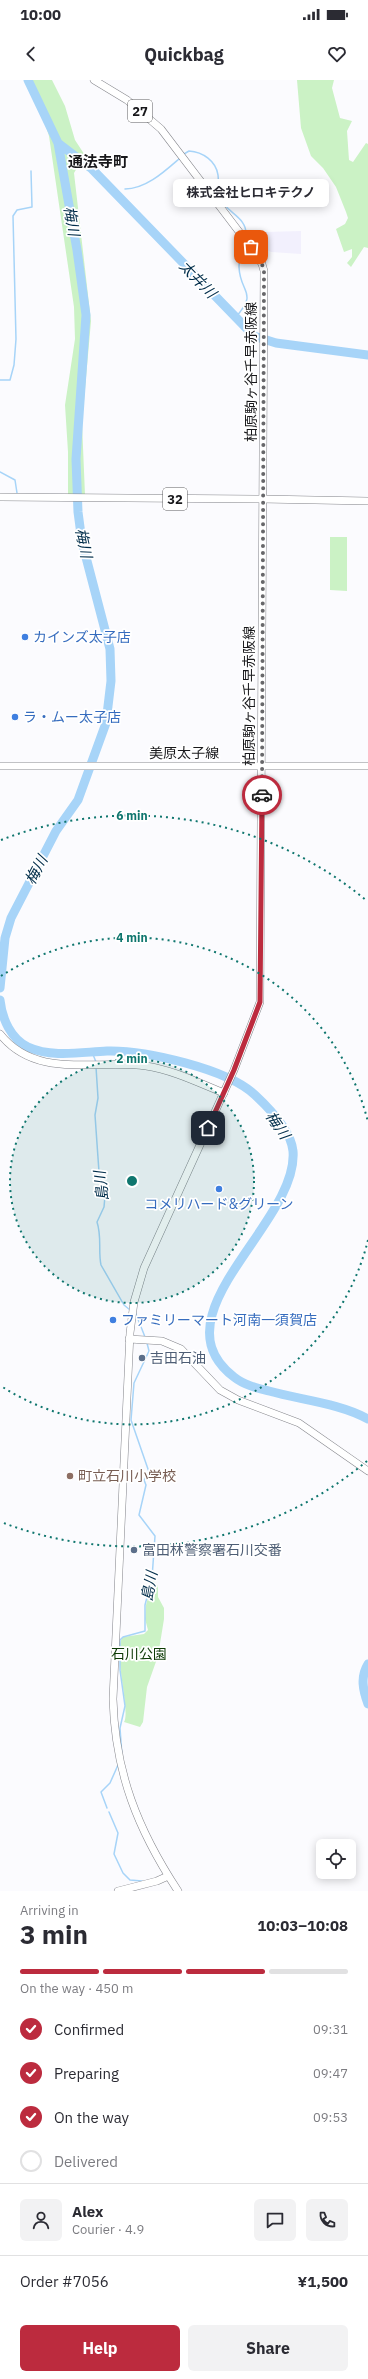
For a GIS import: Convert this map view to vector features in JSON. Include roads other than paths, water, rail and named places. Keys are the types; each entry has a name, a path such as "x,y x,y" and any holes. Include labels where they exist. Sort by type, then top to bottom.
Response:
{"main road":[{"name":"柏原駒ヶ谷千早赤阪線","path":"94,80 127,100 161,129 179,151 262,264 264,344 260,1002 234,1070 144,1268 135,1297 129,1339 113,1699 115,1734 120,1762 132,1804 145,1836 178,1891"},
{"name":"32","path":"0,497 262,499"},
{"path":"262,499 368,501"},
{"name":"美原太子線","path":"0,766 368,766"},
{"path":"0,1034 8,1044 31,1058 59,1065 146,1066 171,1072 224,1092"},
{"path":"129,1339 162,1341 181,1349 220,1390 238,1400 299,1423 368,1471"},
{"path":"118,1891 158,1881 168,1876"}],"waterway":[{"name":"梅川","path":"0,988 5,938 11,918 56,831 78,800 106,723 111,681 110,649 82,542 78,512 76,459 86,315 77,250 58,143 28,80"},
{"name":"太井川","path":"58,143 92,169 254,336 276,343 368,355"},
{"path":"184,154 189,151 199,153 204,155 215,165 218,175 220,197 226,207 243,223 246,235"},
{"path":"125,189 148,183 162,174 180,158"},
{"path":"0,380 10,380 14,365 16,339 13,216 17,210 32,207 31,171"},
{"path":"235,318 242,309 247,297 240,276 239,267 243,245"},
{"path":"0,472 15,480 17,493"},
{"name":"梅川","path":"0,1000 8,1028 17,1039 28,1047 57,1053 107,1051 123,1052 142,1054 185,1063 226,1077 255,1095 267,1106 284,1128 291,1143 293,1151 289,1179 275,1208 235,1268 219,1297 210,1326 214,1352 234,1377 246,1384 260,1389 332,1405 368,1419"},
{"name":"島川","path":"92,1052 96,1062"},
{"name":"島川","path":"96,1067 98,1098 95,1115 99,1172 105,1196 104,1207 97,1222 100,1260 101,1265 124,1305 130,1310"},
{"name":"島川","path":"136,1314 145,1337"},
{"name":"島川","path":"122,1756 120,1728 125,1706 120,1670 120,1640 123,1637 145,1631 145,1605 152,1578 155,1536 139,1515 146,1485 144,1480 149,1472 131,1420 134,1383 149,1351 147,1343"},
{"name":"梅川","path":"368,1664 365,1669 363,1679 368,1704"},
{"name":"島川","path":"107,1808 101,1792 110,1783 118,1765"},
{"name":"島川","path":"109,1812 118,1833 114,1854 123,1873 130,1880 142,1881"}],"place":[{"name":"株式会社ヒロキテクノ","path":"251,247"},
{"name":"カインズ太子店","path":"25,637"},
{"name":"ラ・ムー太子店","path":"15,717"},
{"name":"コメリハード&グリーン","path":"219,1189"},
{"name":"ファミリーマート河南一須賀店","path":"113,1320"},
{"name":"吉田石油","path":"142,1358"},
{"name":"町立石川小学校","path":"70,1476"},
{"name":"富田林警察署石川交番","path":"134,1550"}],"district":[{"name":"通法寺町","path":"98,161"}],"park label":[{"name":"石川公園","path":"139,1654"}]}
